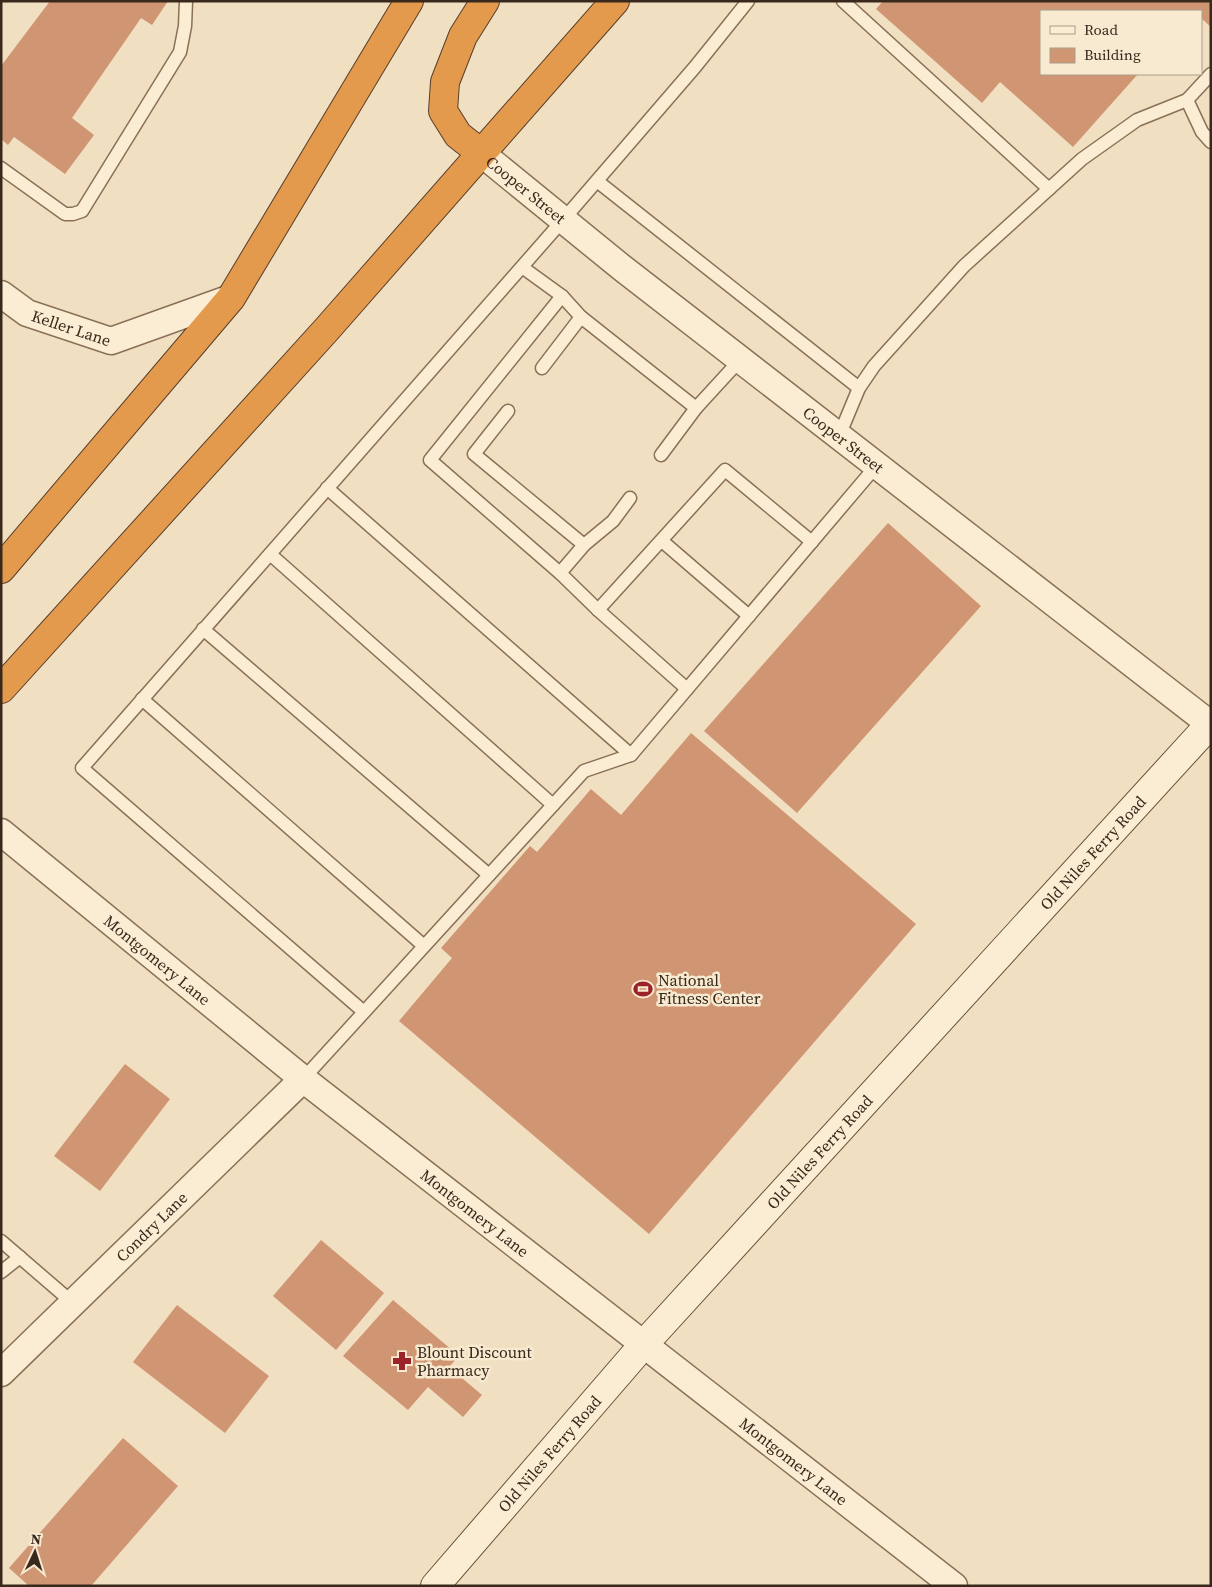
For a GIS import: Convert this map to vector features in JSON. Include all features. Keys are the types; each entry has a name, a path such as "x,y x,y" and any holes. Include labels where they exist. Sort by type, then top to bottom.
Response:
{"highway":[{"path":"1,569 231,298 409,1"},
{"path":"481,153 458,135 443,111 445,82 463,36 485,1"},
{"path":"1,689 326,329 615,1"}],"street":[{"name":"Cooper Street","path":"481,153 620,267 1210,723"},
{"name":"Keller Lane","path":"1,294 27,313 110,341 231,298"},
{"name":"Old Niles Ferry Road","path":"435,1586 644,1344 1210,723"},
{"name":"Montgomery Lane","path":"1,832 302,1079 954,1586"},
{"name":"Condry Lane","path":"1,1373 302,1079"}],"lane":[{"path":"1,168 65,214 82,211 180,52 185,26 186,1"},
{"path":"364,1012 82,768 597,181 695,67 748,1"},
{"path":"843,1 1048,189"},
{"path":"839,436 859,388 874,366 964,266 1082,159 1137,120 1188,100 1211,74"},
{"path":"1188,100 1202,132 1211,142"},
{"path":"597,181 859,388"},
{"path":"522,267 562,296 581,317 696,408"},
{"path":"562,296 430,460 687,689"},
{"path":"542,368 581,317"},
{"path":"661,455 696,408 740,360"},
{"path":"508,411 474,454 584,546"},
{"path":"302,1079 584,771 631,755 876,466"},
{"path":"598,610 724,470 812,542"},
{"path":"327,488 631,755"},
{"path":"560,574 584,546 613,520 630,498"},
{"path":"662,541 749,616"},
{"path":"270,554 553,805"},
{"path":"203,629 489,875"},
{"path":"142,699 424,946"},
{"path":"1,1241 73,1303"},
{"path":"1,1272 20,1257"}],"building":[{"path":"50,1 168,1 152,25 141,18 72,118 94,135 65,174 14,137 8,145 1,139 1,66"},
{"path":"883,1 1211,1 1211,27 1202,19 1202,10 1040,10 1040,75 1137,75 1073,147 1000,82 982,103 876,9"},
{"path":"888,523 981,606 797,813 704,731"},
{"name":"National Fitness Center","path":"691,733 916,924 649,1234 399,1021 452,958 441,948 530,846 537,852 591,789 621,815"},
{"path":"125,1064 170,1099 100,1191 54,1156"},
{"path":"321,1240 384,1293 336,1350 273,1296"},
{"name":"Blount Discount Pharmacy","path":"393,1300 459,1356 449,1367 482,1395 463,1417 428,1387 408,1410 343,1356"},
{"path":"177,1305 269,1376 225,1433 133,1362"},
{"path":"123,1438 178,1486 91,1586 29,1586 9,1568"}],"place":[{"name":"National Fitness Center","path":"643,989"},
{"name":"Blount Discount Pharmacy","path":"402,1361"}]}
